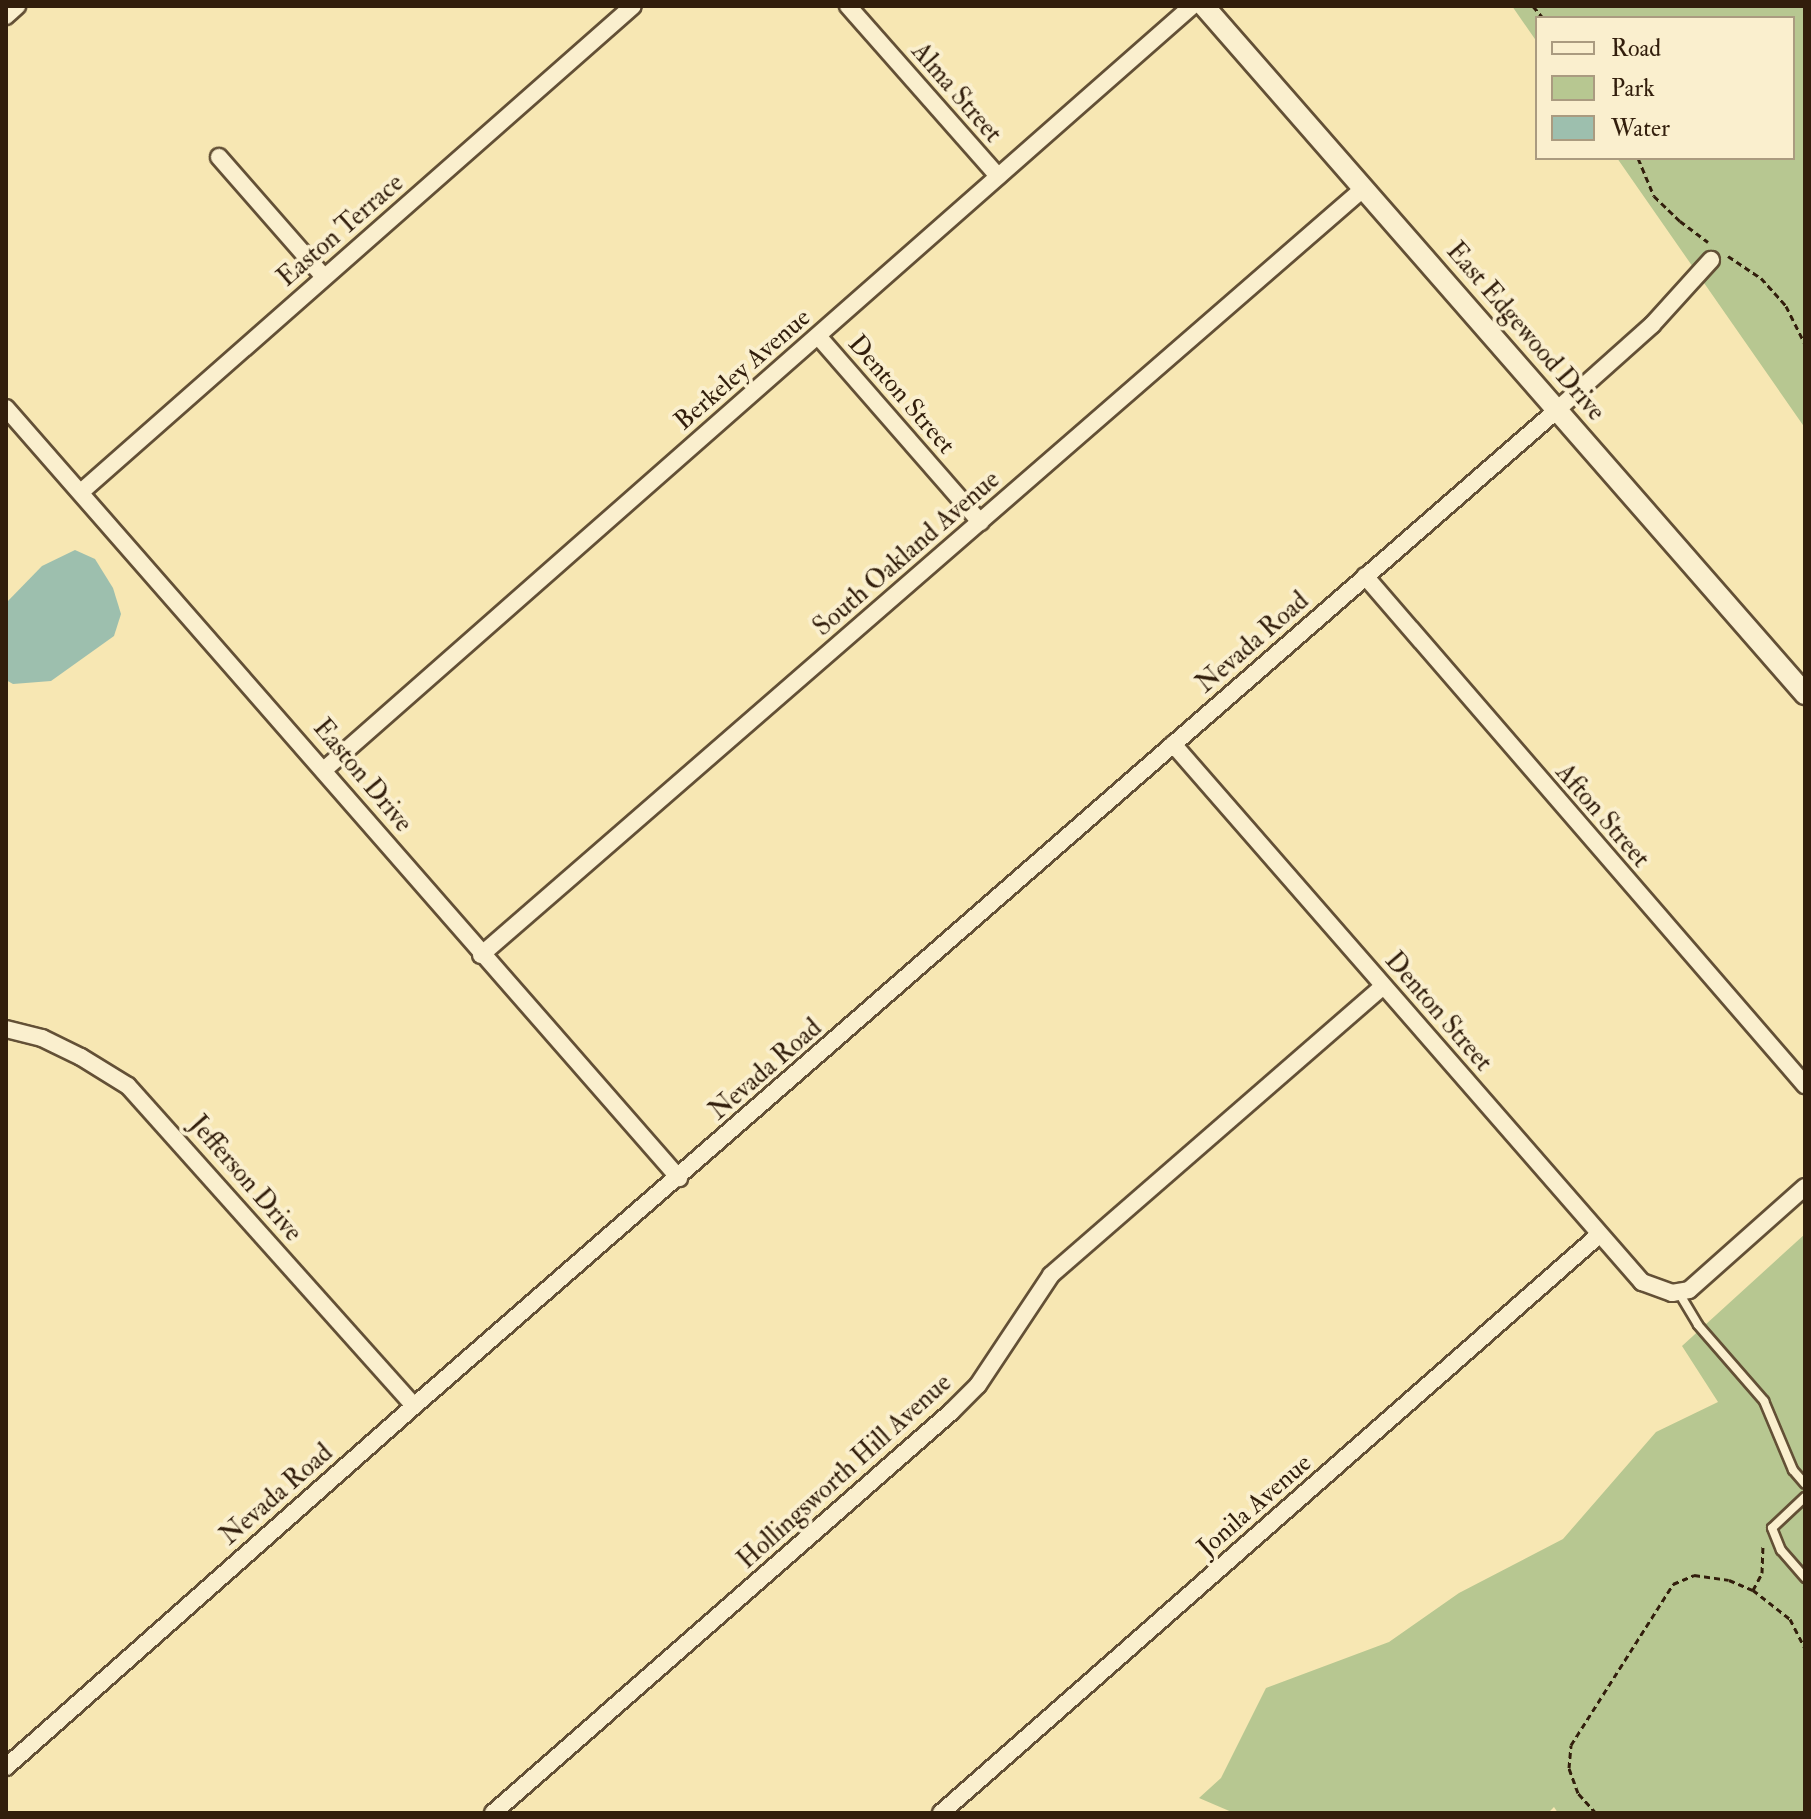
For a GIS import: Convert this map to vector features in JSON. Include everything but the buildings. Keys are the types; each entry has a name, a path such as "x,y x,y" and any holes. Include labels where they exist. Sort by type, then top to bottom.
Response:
{"street":[{"path":"6,16 17,6"},
{"name":"Easton Terrace","path":"81,492 633,6"},
{"name":"Alma Street","path":"848,6 998,176"},
{"name":"Berkeley Avenue","path":"325,769 1192,6"},
{"name":"East Edgewood Drive","path":"1204,6 1805,694"},
{"path":"219,157 324,277"},
{"name":"South Oakland Avenue","path":"481,955 1364,188"},
{"name":"Nevada Road","path":"6,1767 414,1406 1558,409 1652,325 1711,260"},
{"name":"Denton Street","path":"818,336 980,522"},
{"name":"Easton Drive","path":"6,408 325,769 481,955 679,1178"},
{"name":"Afton Street","path":"1365,576 1805,1085"},
{"name":"Denton Street","path":"1173,744 1642,1282 1679,1292"},
{"name":"Hollingsworth Hill Avenue","path":"493,1813 951,1412 978,1385 1051,1275 1383,986"},
{"name":"Jefferson Drive","path":"6,1029 42,1038 81,1057 128,1086 414,1406"},
{"path":"1679,1292 1689,1290 1805,1187"},
{"name":"Jonila Avenue","path":"941,1813 1599,1235"}],"lane":[{"path":"1679,1292 1698,1325 1764,1401 1793,1470 1805,1484"},
{"path":"1805,1497 1772,1528 1781,1550 1805,1578"}],"path":[{"path":"1596,1813 1578,1793 1569,1768 1571,1745 1673,1584 1694,1575 1729,1580 1753,1590 1790,1619 1805,1648"}],"green space":[{"path":"1512,6 1805,6 1805,428 1618,160 1795,160 1795,16 1535,16 1535,39"},
{"path":"1805,1234 1805,1813 1558,1813 1554,1807 1548,1813 1234,1813 1199,1798 1221,1778 1266,1688 1389,1642 1459,1593 1563,1539 1656,1432 1718,1402 1682,1346"}],"water":[{"path":"75,550 95,559 113,588 121,614 114,636 51,681 13,684 6,680 6,603 42,566"}]}
